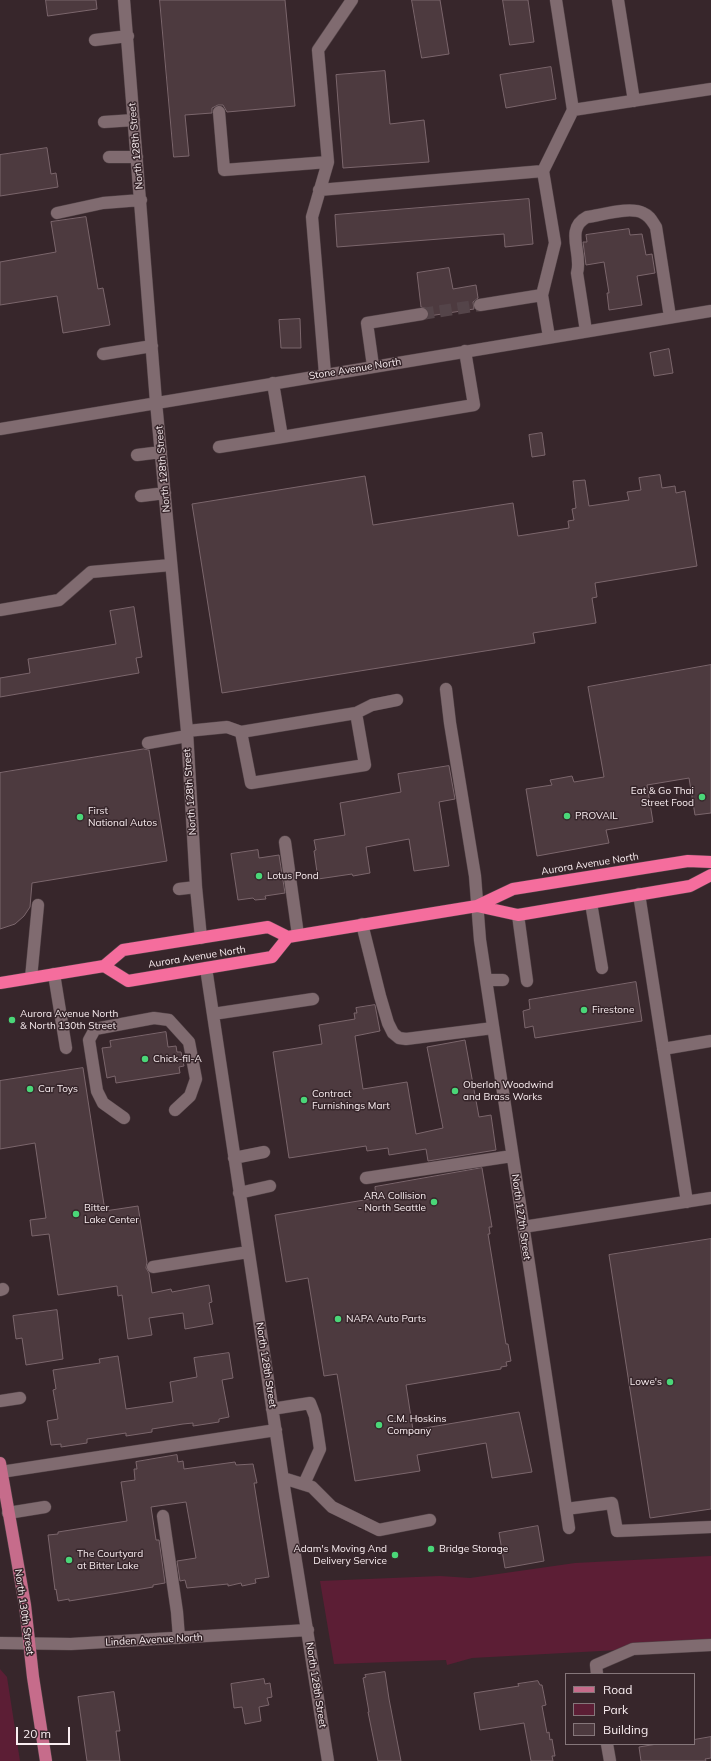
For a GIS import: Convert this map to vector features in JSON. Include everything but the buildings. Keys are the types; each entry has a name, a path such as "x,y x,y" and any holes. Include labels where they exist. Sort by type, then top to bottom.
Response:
{"highway":[{"name":"Aurora Avenue North","path":"293,936 272,957 128,981 104,966 123,950 268,927 293,936 477,906 513,889 688,860 711,862"},
{"name":"Aurora Avenue North","path":"477,906 518,915 690,886 711,875"},
{"path":"0,983 104,966"}],"main road":[{"name":"North 130th Street","path":"1,1467 25,1605 29,1644 46,1761"}],"street":[{"name":"North 128th Street","path":"124,0 156,402 187,733 196,887 202,938"},
{"path":"325,374 312,217 328,162 318,50 352,0"},
{"path":"549,337 542,295 555,243 543,171 573,110 556,0"},
{"path":"618,0 634,101"},
{"path":"95,40 128,36"},
{"path":"573,110 711,89"},
{"path":"219,112 224,170 328,162"},
{"path":"104,122 134,120"},
{"path":"108,157 137,157"},
{"path":"319,190 543,171"},
{"path":"57,213 103,203 141,200"},
{"path":"586,331 577,273 580,266 575,236 576,227 580,220 586,217 633,210 644,213 651,218 656,227 670,317"},
{"path":"480,305 542,295"},
{"name":"Stone Avenue North","path":"0,429 711,310"},
{"path":"374,366 367,323 422,314"},
{"path":"103,354 152,346"},
{"path":"219,447 474,405 465,351"},
{"path":"273,383 282,437"},
{"path":"137,455 161,452"},
{"path":"141,496 165,492"},
{"path":"0,610 59,600 91,572 171,565"},
{"name":"North 127th Street","path":"446,689 450,723 475,876 480,940 569,1528"},
{"path":"148,743 187,733 227,727 241,732 356,713 372,706 398,700"},
{"path":"241,732 251,783 365,765 356,713"},
{"path":"285,842 293,936"},
{"path":"180,889 196,887"},
{"path":"639,894 687,1202"},
{"path":"591,902 602,968"},
{"path":"31,978 38,905"},
{"path":"518,915 527,981"},
{"path":"362,924 383,1010 393,1033 399,1038 406,1039 493,1028"},
{"name":"North 128th Street","path":"206,968 272,1409 328,1761"},
{"path":"54,974 66,1048"},
{"path":"486,980 503,980"},
{"path":"213,1014 313,999"},
{"path":"124,1118 103,1102 97,1091 89,1040 95,1029 154,1018 169,1020 189,1042 196,1079 190,1096 175,1110"},
{"path":"663,1048 711,1041"},
{"path":"234,1158 264,1152"},
{"path":"366,1178 512,1156"},
{"path":"239,1193 270,1186"},
{"path":"523,1227 711,1198"},
{"path":"153,1267 248,1252"},
{"path":"0,1401 20,1398"},
{"path":"272,1409 310,1403 315,1416 320,1449 304,1484"},
{"path":"1,1467 276,1430"},
{"path":"283,1478 312,1487 332,1506 379,1530 430,1520"},
{"path":"566,1509 612,1503 616,1531 711,1527"},
{"path":"8,1513 45,1507"},
{"path":"163,1516 177,1612 179,1638"},
{"name":"Linden Avenue North","path":"0,1643 71,1644 308,1630"},
{"path":"597,1670 633,1649 711,1645"},
{"path":"607,1745 610,1761"}],"green space":[{"path":"711,1556 711,1645 472,1658 447,1665 446,1660 334,1664 320,1581 440,1576 470,1578 575,1563"},
{"path":"0,1669 7,1677 20,1761 0,1761"}],"tunnel":[{"path":"422,314 480,305"}],"place":[{"name":"Eat & Go Thai Street Food","path":"702,797"},
{"name":"PROVAIL","path":"567,816"},
{"name":"First National Autos","path":"80,817"},
{"name":"Lotus Pond","path":"259,876"},
{"name":"Firestone","path":"584,1010"},
{"name":"Aurora Avenue North & North 130th Street","path":"12,1020"},
{"name":"Chick-fil-A","path":"145,1059"},
{"name":"Car Toys","path":"30,1089"},
{"name":"Oberloh Woodwind and Brass Works","path":"455,1091"},
{"name":"Contract Furnishings Mart","path":"304,1100"},
{"name":"ARA Collision - North Seattle","path":"434,1202"},
{"name":"Bitter Lake Center","path":"76,1214"},
{"name":"NAPA Auto Parts","path":"338,1319"},
{"name":"Lowe's","path":"670,1382"},
{"name":"C.M. Hoskins Company","path":"379,1425"},
{"name":"Bridge Storage","path":"431,1549"},
{"name":"Adam's Moving And Delivery Service","path":"395,1555"},
{"name":"The Courtyard at Bitter Lake","path":"69,1560"}]}
